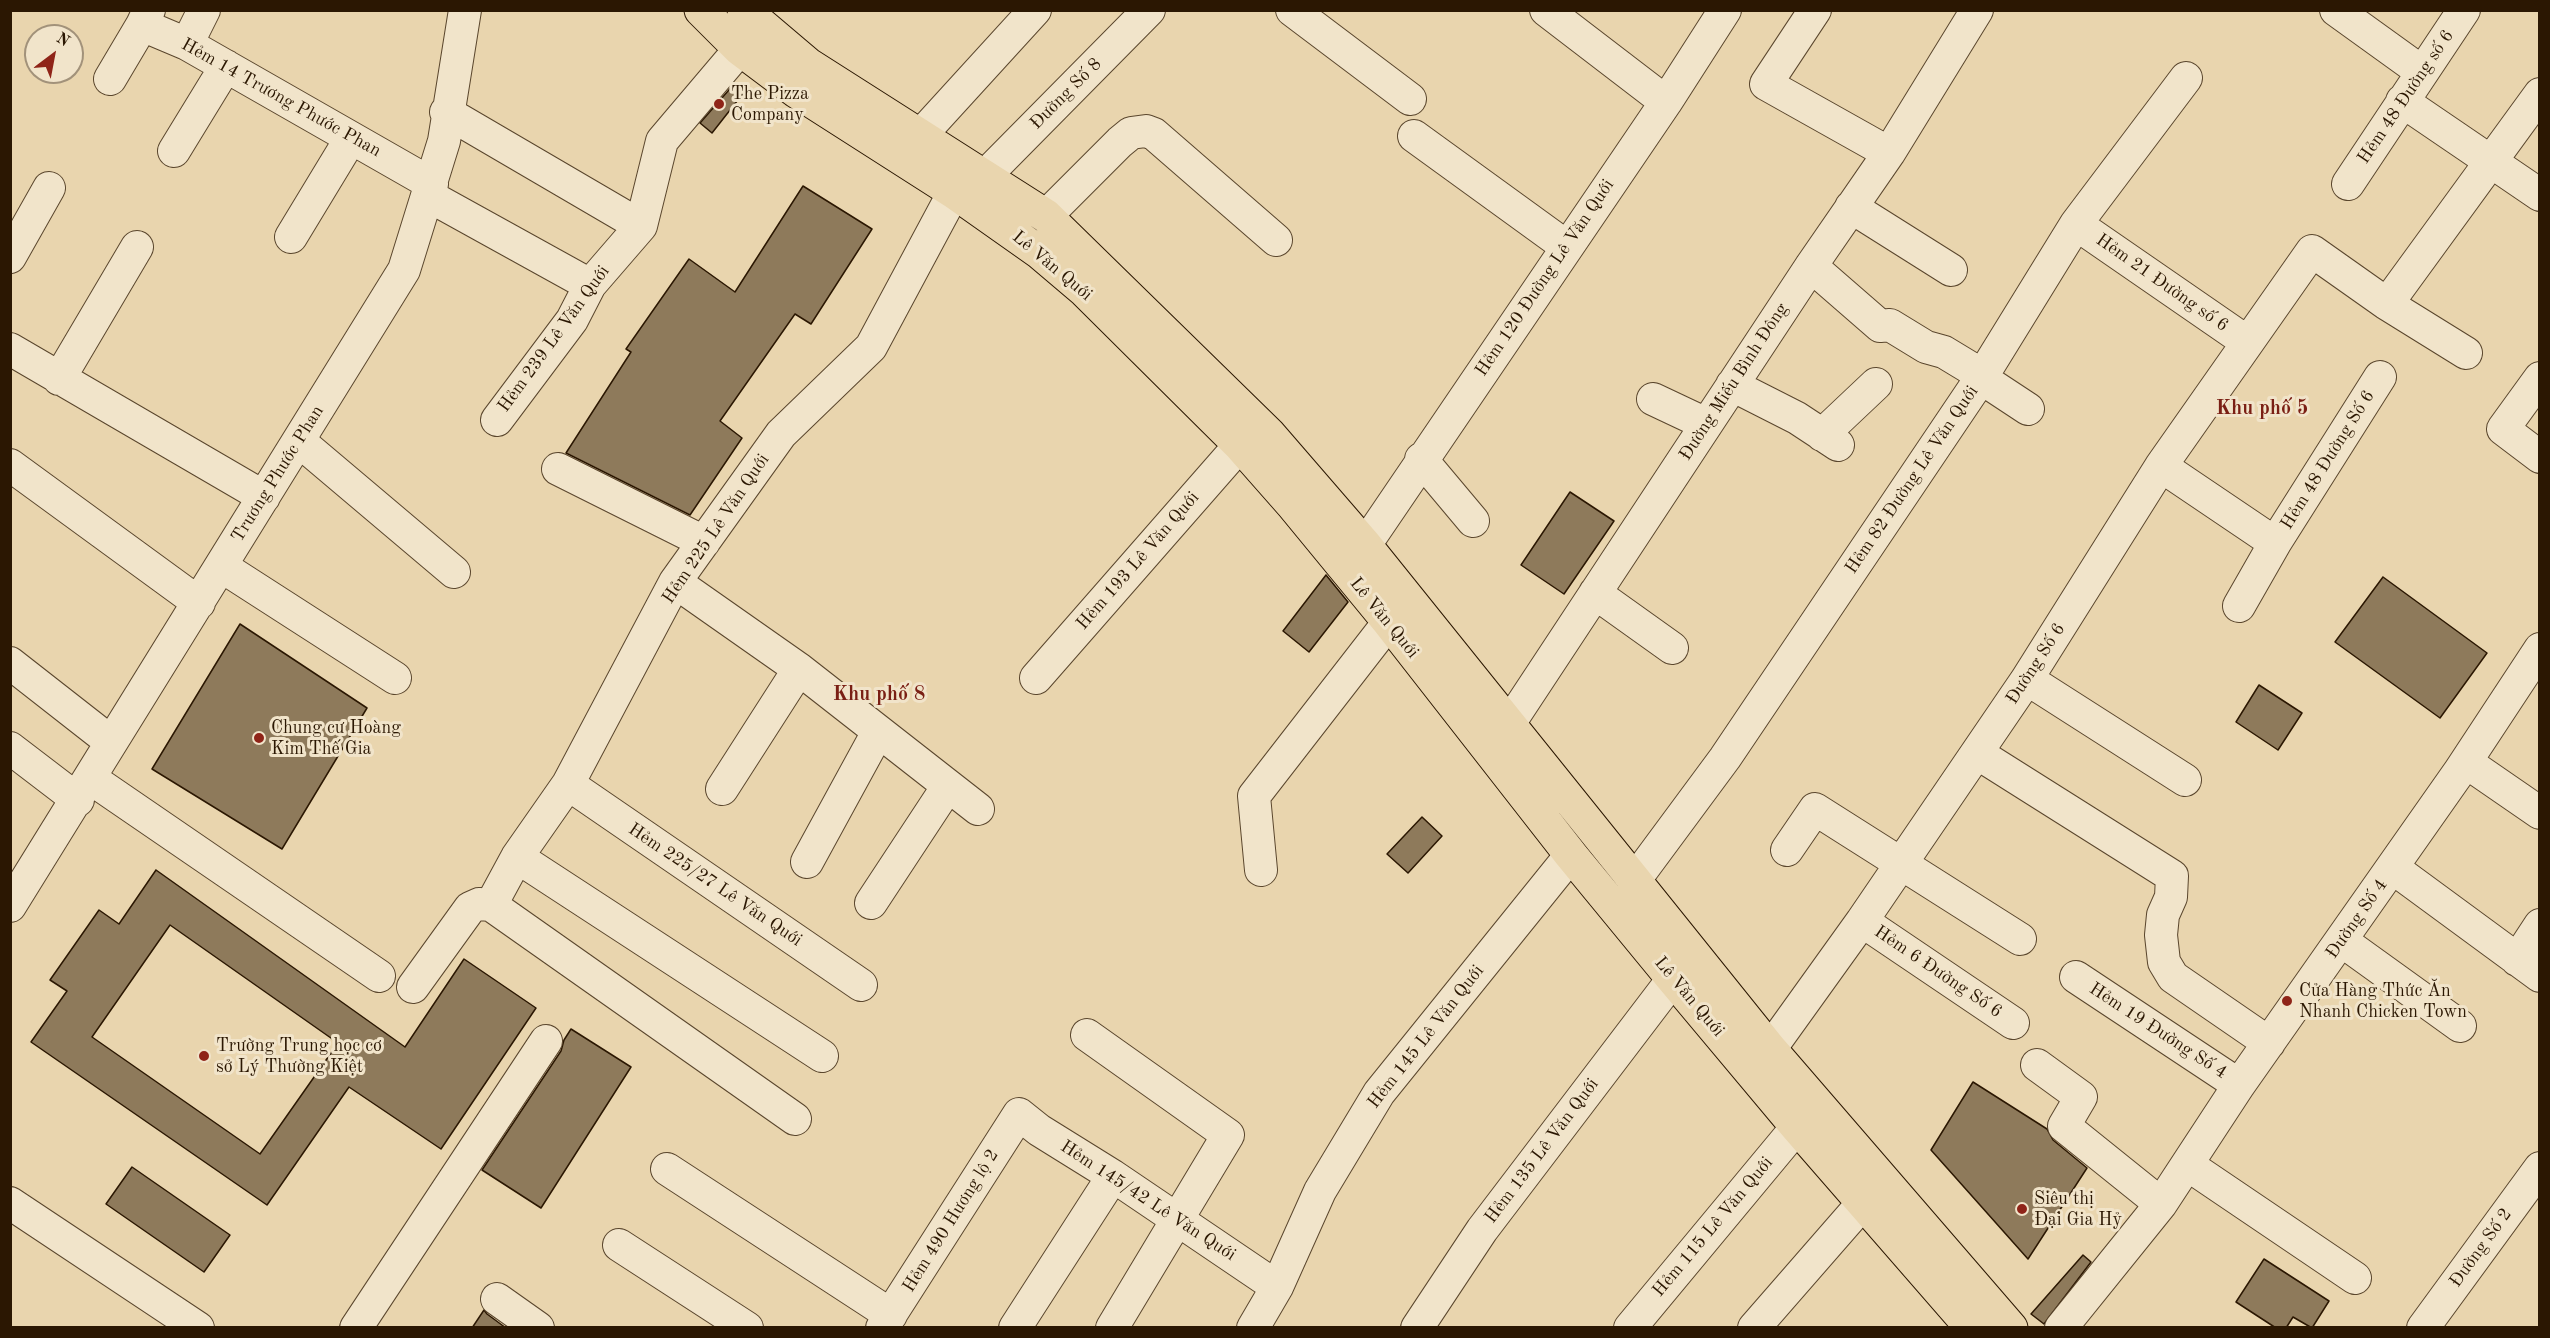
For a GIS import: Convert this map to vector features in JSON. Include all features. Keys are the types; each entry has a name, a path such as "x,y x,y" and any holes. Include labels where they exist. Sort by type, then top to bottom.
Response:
{"main road":[{"name":"Lê Văn Quới","path":"701,10 740,50 828,113 954,192 1039,252 1085,291 1240,445 1389,622 1570,855 1673,979 1761,1061 2012,1328"},
{"name":"Lê Văn Quới","path":"744,10 810,65 1046,216 1262,426 1365,545 1634,881 1761,1061 1797,1127 1972,1328"}],"street":[{"path":"187,44 204,10"},
{"name":"Trương Phước Phan","path":"10,906 21,865 84,789 404,270 444,141 446,112 465,10"},
{"path":"920,135 1035,10"},
{"name":"Đường Số 8","path":"984,177 1149,10"},
{"path":"1292,10 1410,99"},
{"path":"1546,10 1666,102"},
{"name":"Hẻm 120 Đường Lê Văn Quới","path":"1365,545 1421,459 1666,102 1725,10"},
{"path":"1815,10 1767,84 1889,153"},
{"name":"Đường Miếu Bình Đông","path":"1490,752 1811,266 1889,153 1977,10"},
{"path":"2336,10 2422,72"},
{"name":"Hẻm 48 Đường số 6","path":"2348,184 2464,10"},
{"path":"110,79 145,18"},
{"name":"Hẻm 14 Trương Phước Phan","path":"145,18 351,138 430,190 590,285"},
{"name":"Hẻm 239 Lê Văn Quới","path":"496,420 572,320 590,285 641,226 662,141 740,50"},
{"path":"174,151 226,66"},
{"name":"Hẻm 82 Đường Lê Văn Quới","path":"1634,881 1725,758 1981,376 2076,224 2186,78"},
{"path":"2466,353 2387,304 2540,94"},
{"path":"2402,101 2492,160 2540,195"},
{"path":"446,112 641,226"},
{"path":"1046,216 1120,142 1131,133 1146,130 1154,134 1276,240"},
{"path":"1414,136 1567,247"},
{"path":"291,237 351,138"},
{"path":"10,257 49,188"},
{"name":"Hẻm 225 Lê Văn Quới","path":"413,987 470,908 485,904 568,784 675,582 781,434 871,347 954,192"},
{"path":"1851,207 1951,270"},
{"name":"Hẻm 21 Đường số 6","path":"2076,224 2247,342"},
{"path":"59,378 137,247"},
{"name":"Đường Số 6","path":"1761,1061 1862,921 1977,753 2027,679 2161,466 2312,251 2387,304"},
{"path":"1811,266 1880,326 1890,324 1926,347 1944,352 2028,409"},
{"path":"10,349 264,497"},
{"name":"Hẻm 48 Đường Số 6","path":"2240,606 2276,543 2380,377"},
{"path":"2540,378 2503,429 2540,457"},
{"path":"1732,385 1830,440 1876,384"},
{"path":"1653,399 1706,424"},
{"path":"298,441 454,572"},
{"name":"Hẻm 193 Lê Văn Quới","path":"1036,678 1240,445"},
{"path":"1421,459 1473,521"},
{"path":"10,465 200,603"},
{"name":"Hẻm 48 Đường Số 6","path":"2161,466 2276,543"},
{"path":"558,469 704,542"},
{"path":"221,566 395,678"},
{"path":"675,582 799,669 978,809"},
{"path":"1595,593 1672,648"},
{"path":"1262,870 1254,795 1389,622"},
{"name":"Đường Số 4","path":"2061,1328 2161,1204 2239,1085 2393,868 2540,649"},
{"path":"10,663 111,742"},
{"path":"722,789 799,669"},
{"path":"2027,679 2185,780"},
{"path":"807,862 878,732"},
{"path":"10,748 84,789 379,976"},
{"path":"1977,753 2172,876 2171,897 2163,915 2161,936 2164,962 2174,977 2269,1043"},
{"path":"2466,762 2540,813"},
{"name":"Hẻm 225/27 Lê Văn Quới","path":"568,784 861,985"},
{"path":"871,903 948,786"},
{"path":"1787,850 1815,809 2020,939"},
{"name":"Hẻm 145 Lê Văn Quới","path":"1253,1328 1277,1287 1320,1191 1379,1093 1570,855"},
{"path":"518,857 822,1056"},
{"path":"2393,868 2528,968 2540,925"},
{"path":"485,904 795,1119"},
{"name":"Hẻm 6 Đường Số 6","path":"1862,921 2013,1023"},
{"path":"2342,941 2460,1026"},
{"name":"Hẻm 19 Đường Số 4","path":"2076,978 2239,1085"},
{"name":"Hẻm 135 Lê Văn Quới","path":"1417,1328 1482,1230 1673,979"},
{"path":"1087,1035 1228,1135 1112,1328"},
{"path":"356,1328 546,1041"},
{"path":"2037,1065 2081,1098 2064,1126 2161,1204"},
{"name":"Hẻm 145/42 Lê Văn Quới","path":"1018,1114 1277,1287"},
{"name":"Hẻm 490 Hương lộ 2","path":"887,1321 1018,1114"},
{"name":"Hẻm 115 Lê Văn Quới","path":"1630,1328 1797,1127"},
{"path":"2188,1165 2355,1278"},
{"name":"Đường Số 2","path":"2423,1328 2540,1168"},
{"path":"667,1169 887,1321"},
{"path":"1015,1328 1113,1176"},
{"path":"10,1203 198,1328"},
{"path":"1766,1323 1863,1203"},
{"path":"620,1245 747,1328"},
{"path":"497,1299 538,1328"}],"building":[{"path":"735,83 745,91 712,133 700,123"},
{"path":"803,186 872,229 811,324 795,314 720,421 742,438 690,515 566,453 631,352 626,349 689,259 735,292"},
{"path":"1570,492 1614,521 1564,594 1521,565"},
{"path":"1326,575 1348,602 1309,652 1283,631"},
{"path":"2383,577 2487,653 2440,718 2335,642"},
{"name":"Chung cư Hoàng Kim Thế Gia","path":"240,624 367,708 282,849 152,769"},
{"path":"2259,685 2302,713 2278,750 2236,722"},
{"path":"1422,817 1442,836 1408,873 1387,854"},
{"path":"156,870 405,1047 464,959 536,1008 441,1149 349,1087 267,1205 31,1042 67,991 50,980 99,910 119,924","holes":["170,925 338,1043 260,1154 92,1037"]},
{"path":"571,1029 631,1067 541,1208 482,1170 561,1051 564,1040"},
{"name":"Siêu thị Đại Gia Hỷ","path":"1973,1082 2047,1129 2053,1140 2087,1168 2028,1259 1931,1150"},
{"path":"132,1167 230,1235 204,1272 106,1204"},
{"path":"2083,1255 2091,1262 2044,1324 2031,1314"},
{"path":"2264,1259 2329,1301 2312,1328 2293,1317 2286,1328 2276,1328 2236,1302"},
{"path":"484,1310 487,1314 506,1328 472,1328"}],"place":[{"name":"The Pizza Company","path":"719,104"},
{"name":"Chung cư Hoàng Kim Thế Gia","path":"259,738"},
{"name":"Cửa Hàng Thức Ăn Nhanh Chicken Town","path":"2287,1001"},
{"name":"Trường Trung học cơ sở Lý Thường Kiệt","path":"204,1056"},
{"name":"Siêu thị Đại Gia Hỷ","path":"2022,1209"}],"district":[{"name":"Khu phố 5","path":"2262,409"},
{"name":"Khu phố 8","path":"879,695"}]}
